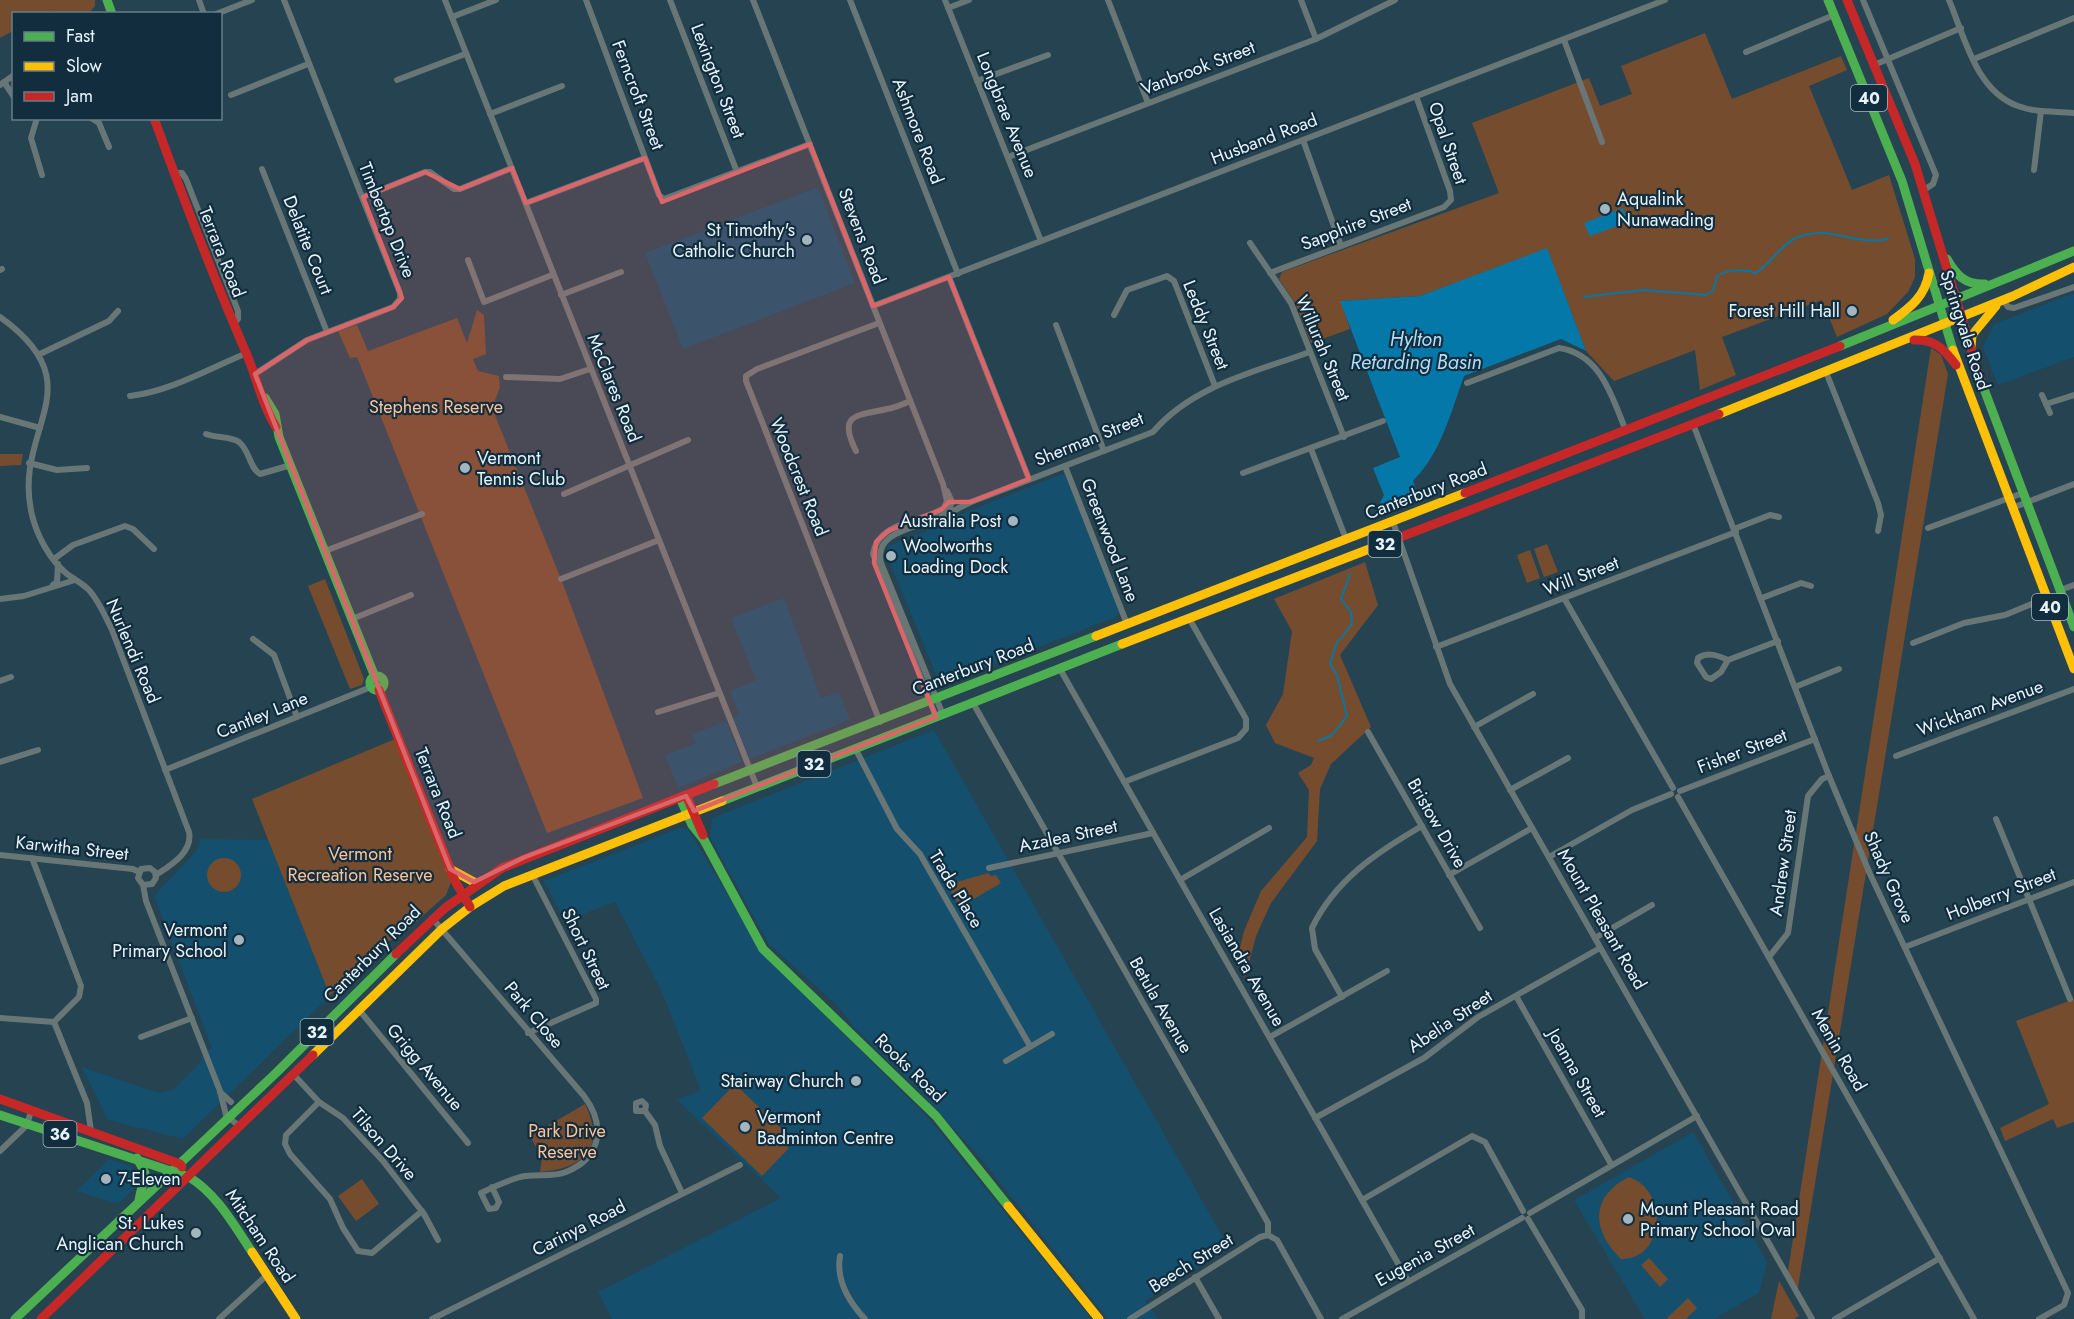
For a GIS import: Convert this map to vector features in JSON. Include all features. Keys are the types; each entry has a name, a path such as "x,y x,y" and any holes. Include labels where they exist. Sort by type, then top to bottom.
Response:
{"main road":[{"name":"Springvale Road","path":"1828,0 1902,181 1958,368 2074,669"},
{"name":"Springvale Road","path":"1847,0 1924,190 1970,349 2074,627"},
{"name":"Terrara Road","path":"155,120 204,257 247,353 265,399 266,411 275,424 375,677 370,681 375,688 450,869 470,907"},
{"path":"1940,245 1959,278 1974,285 1995,283"},
{"name":"Canterbury Road","path":"15,1319 139,1200 229,1118 432,918 474,882 525,857 880,722 1686,408 2074,251"},
{"name":"Canterbury Road","path":"41,1319 240,1128 442,929 495,891 532,874 855,748 1826,372 1961,318 2074,267"},
{"path":"1878,331 1907,310 1924,292 1929,273"},
{"path":"1970,349 1972,335 1976,328 2003,300"},
{"path":"1905,340 1927,339 1935,342 1958,368"},
{"path":"1686,408 1693,424"},
{"path":"1011,670 1032,680"},
{"path":"1011,670 1016,687"},
{"name":"Rooks Road","path":"683,797 763,949 936,1116 1100,1319"},
{"path":"450,869 474,882"},
{"name":"36","path":"0,1099 180,1164 189,1177"},
{"name":"36","path":"0,1116 137,1158 189,1177"},
{"path":"137,1158 145,1173 139,1200"},
{"name":"Mitcham Road","path":"189,1177 202,1185 218,1202 296,1319"}],"street":[{"path":"221,12 252,0"},
{"name":"Timbertop Drive","path":"255,374 308,340 393,307 400,299 400,293 363,197 284,0"},
{"name":"McClares Road","path":"445,0 526,203 552,275 757,787"},
{"path":"452,17 496,0"},
{"name":"Ferncroft Street","path":"586,0 659,195 664,199 737,172"},
{"name":"Lexington Street","path":"670,0 737,172"},
{"name":"Stevens Road","path":"753,0 950,503"},
{"name":"Ashmore Road","path":"850,0 958,274"},
{"name":"Longbrae Avenue","path":"945,0 1041,241"},
{"path":"948,8 969,0"},
{"path":"1108,0 1148,103"},
{"path":"1301,0 1316,39"},
{"name":"Vanbrook Street","path":"1008,157 1316,39 1395,0"},
{"name":"Husband Road","path":"873,306 1665,0"},
{"path":"1863,0 1936,174 1933,184 1924,190"},
{"path":"1949,0 1981,76 1999,97 2020,107 2041,111 2072,112"},
{"path":"1746,52 1834,15"},
{"path":"1974,58 2074,18"},
{"path":"1874,65 1961,28"},
{"path":"1564,40 1602,142"},
{"path":"397,80 465,54"},
{"path":"977,81 1047,55"},
{"path":"231,95 308,64"},
{"path":"2,83 12,95"},
{"path":"490,114 562,86"},
{"name":"Opal Street","path":"1416,96 1450,191 1451,200"},
{"path":"2034,170 2041,111"},
{"path":"36,120 31,138 42,176"},
{"path":"94,120 99,123 109,147"},
{"path":"1303,140 1341,246"},
{"path":"737,172 810,144"},
{"path":"526,203 645,158"},
{"path":"363,197 425,172 430,172 454,189 460,189 512,168"},
{"name":"Delatite Court","path":"262,169 327,332"},
{"name":"Sapphire Street","path":"1270,273 1444,207 1451,200"},
{"name":"Willurah Street","path":"1250,243 1291,303 1344,437"},
{"path":"468,260 484,302 552,275"},
{"path":"561,295 621,272"},
{"name":"Leddy Street","path":"1114,315 1127,290 1167,276 1174,281 1215,386"},
{"path":"949,277 1029,479"},
{"path":"2003,300 2008,307 2014,309 2074,287"},
{"path":"40,354 109,321 118,311"},
{"name":"Nurlendi Road","path":"0,317 20,331 40,354 45,365 48,387 40,428 29,464 28,493 32,516 39,536 56,561 95,598 112,630 191,841 187,849 171,865 156,875"},
{"name":"Woodcrest Road","path":"879,322 757,369 746,376 746,381 880,722"},
{"path":"1056,326 1104,451"},
{"path":"1467,383 1559,348 1569,350 1583,356 1603,376 1626,431"},
{"name":"Sherman Street","path":"945,515 971,502 1153,432 1167,415 1181,404 1215,386 1310,352"},
{"path":"130,396 148,394 192,378 247,353"},
{"path":"506,377 560,379 590,369"},
{"path":"1826,372 1880,511 1878,531"},
{"path":"2042,394 2050,412"},
{"path":"2046,404 2074,395"},
{"path":"856,451 847,428 850,420 857,414 890,409 910,401"},
{"path":"0,417 40,428"},
{"path":"1243,473 1311,450 1383,421"},
{"name":"Shady Grove","path":"1693,424 1829,776 1870,874 2068,1293 2064,1305 2039,1319"},
{"path":"206,434 238,442 245,448 255,470 260,474 291,465"},
{"path":"564,494 688,440"},
{"path":"1311,450 1346,539"},
{"path":"29,464 57,470 87,468"},
{"name":"Greenwood Lane","path":"1065,466 1127,625"},
{"path":"2012,508 2074,484"},
{"path":"1928,528 2023,493"},
{"name":"Sherman Street","path":"950,503 971,502"},
{"path":"939,716 879,553 889,537 945,515 950,503"},
{"path":"933,700 873,554 876,542 883,534 941,510 950,503"},
{"path":"325,551 422,514"},
{"name":"Will Street","path":"1436,647 1735,531 1770,515 1779,518"},
{"name":"Mount Pleasant Road","path":"1393,522 1450,684 1697,1116 1810,1319"},
{"path":"48,590 57,582 56,561 74,545 125,526 133,529 154,549"},
{"path":"561,579 659,540"},
{"path":"0,599 48,590 75,580"},
{"path":"1762,598 1801,583 1811,586"},
{"path":"2060,590 2074,585"},
{"path":"352,619 411,595"},
{"name":"Menin Road","path":"1564,598 1974,1319"},
{"path":"1913,643 1964,623 2005,615 2046,598"},
{"path":"1124,782 1238,738 1246,729 1246,719 1189,618"},
{"path":"253,639 274,655 297,717"},
{"path":"1728,660 1715,655 1705,655 1698,658 1697,663 1706,677 1711,679 1721,672 1728,660 1778,641"},
{"name":"Lasiandra Avenue","path":"1060,669 1408,1281"},
{"path":"1795,687 1839,669"},
{"path":"0,681 11,677"},
{"name":"Cantley Lane","path":"165,770 375,688"},
{"name":"Wickham Avenue","path":"1896,756 2074,689"},
{"path":"658,712 719,693"},
{"path":"1474,727 1533,694"},
{"name":"Betula Avenue","path":"973,703 1268,1223 1268,1235 1277,1240 1322,1319"},
{"name":"Bristow Drive","path":"1368,732 1480,928"},
{"name":"Fisher Street","path":"1549,857 1632,810 1815,739"},
{"name":"Trade Place","path":"855,748 897,829 920,854 1030,1046"},
{"path":"0,762 38,750"},
{"path":"1510,790 1568,758"},
{"name":"Andrew Street","path":"1769,957 1788,933 1808,796 1822,779 1829,776"},
{"path":"1996,819 2027,900 2037,914 2070,999"},
{"path":"1342,997 1315,949 1312,928 1332,896 1363,864 1377,852 1422,826"},
{"path":"1180,880 1269,828"},
{"path":"1449,875 1532,828"},
{"name":"Azalea Street","path":"989,868 1153,833"},
{"name":"Karwitha Street","path":"0,855 133,869 139,872"},
{"path":"32,858 82,992 54,1022"},
{"path":"144,885 152,884 156,875 150,868 144,868 139,872 138,878 144,885 146,901 220,1091 224,1111 240,1128"},
{"name":"Short Street","path":"528,1033 596,1003 532,874"},
{"name":"Holberry Street","path":"1905,947 2074,882"},
{"path":"1595,938 1652,905"},
{"name":"Park Close","path":"432,918 592,1107 597,1120 598,1137 589,1156 566,1173 528,1175 492,1187"},
{"name":"Abelia Street","path":"1315,1118 1424,1058 1478,1017 1600,948"},
{"path":"1270,1037 1387,971"},
{"name":"Joanna Street","path":"1516,996 1611,1164"},
{"name":"Grigg Avenue","path":"360,1011 468,1143"},
{"path":"0,1018 54,1022"},
{"path":"141,1037 192,1018"},
{"path":"54,1022 87,1103 91,1131"},
{"path":"1006,1061 1052,1034"},
{"name":"Tilson Drive","path":"294,1075 320,1102 344,1118 383,1161 422,1212 438,1240"},
{"path":"220,1091 231,1102"},
{"path":"320,1102 286,1135 285,1144 290,1154 330,1199 343,1228 358,1251 372,1253 422,1212"},
{"path":"0,1151 27,1125 31,1111"},
{"path":"645,1111 655,1125 660,1146 682,1193"},
{"name":"Eugenia Street","path":"1342,1319 1697,1116"},
{"path":"1362,1200 1472,1136 1485,1142 1582,1310 1582,1319"},
{"name":"Carinya Road","path":"432,1319 740,1165"},
{"name":"Beech Street","path":"1130,1319 1260,1237 1268,1235"},
{"path":"840,1256 838,1266 846,1294 865,1319"},
{"path":"1835,1319 1940,1258"},
{"path":"219,1319 267,1275"},
{"path":"1195,1277 1219,1319"}],"highlighted area":[{"path":"810,144 873,306 949,277 1029,479 971,502 949,502 941,510 888,531 876,542 874,563 936,717 694,811 686,796 525,857 474,882 450,869 255,374 307,340 393,307 402,298 363,197 425,172 460,189 512,168 526,203 645,158 662,202"}],"shaded area":[{"path":"818,187 855,283 683,349 645,253"},
{"path":"2074,293 2074,357 1998,385 1983,347 1994,324"},
{"path":"1062,474 1066,476 1119,611 1116,617 944,684 939,682 886,553 888,546"},
{"path":"784,598 821,698 839,692 850,720 750,759 733,718 739,715 730,691 756,680 731,618"},
{"path":"726,721 742,762 678,788 665,755 696,743 692,734"},
{"path":"934,730 1229,1248 1145,1301 1158,1319 1108,1319 979,1156 917,1088 853,1026 839,1007 769,944 710,837 712,818"},
{"path":"680,828 687,829 690,833 764,954 930,1120 1091,1319 612,1319 598,1292 781,1198 677,1100 701,1090 662,992 615,902 565,921 544,881"},
{"name":"Vermont Primary School","path":"199,839 268,840 330,996 183,1139 108,1120 82,1067 159,1093 173,1090 201,1062 205,1051 212,1048 154,896 197,850 200,844"},
{"path":"1693,1132 1767,1262 1759,1293 1714,1319 1645,1319 1574,1200"},
{"path":"109,1159 128,1165 138,1175 134,1189 118,1204 77,1191"}],"green space":[{"path":"0,0 95,0 95,6 90,12 12,12 12,32 0,38"},
{"path":"1705,33 1732,99 1841,56 1847,70 1809,86 1852,190 1889,175 1915,259 1915,277 1908,292 1887,314 1837,337 1822,300 1722,337 1736,375 1700,390 1695,350 1614,381 1586,351 1547,249 1420,296 1341,301 1350,329 1311,343 1295,303 1279,279 1282,272 1499,193 1472,123 1589,78 1600,106 1632,94 1621,66"},
{"name":"Stephens Reserve","path":"477,310 484,315 486,354 473,359 478,371 499,376 500,387 492,408 561,579 643,798 547,833 357,357 350,358 338,331 357,325 368,351 457,318 467,343"},
{"path":"1931,348 1941,355 1948,374 1797,1293 1788,1271"},
{"path":"0,454 23,454 21,465 0,466"},
{"path":"1547,544 1558,572 1544,577 1534,549"},
{"path":"1530,550 1540,578 1527,583 1517,555"},
{"path":"1365,562 1378,605 1340,655 1371,727 1331,764 1320,789 1317,841 1271,903 1256,936 1245,978 1236,964 1244,931 1261,891 1307,837 1309,790 1298,773 1311,765 1314,758 1275,743 1266,725 1283,694 1292,631 1274,599"},
{"path":"325,579 364,679 362,685 350,689 308,586"},
{"name":"Vermont Recreation Reserve","path":"395,739 451,882 446,895 398,938 381,943 330,996 252,799"},
{"path":"224,858 236,863 241,875 236,887 224,892 212,887 207,875 212,863"},
{"path":"988,873 991,876 996,875 1001,883 960,907 947,885"},
{"path":"2074,999 2074,1122 2057,1128 2053,1119 2005,1141 2000,1128 2049,1104 2016,1021"},
{"name":"Vermont Badminton Centre","path":"735,1084 788,1135 782,1141 789,1148 762,1176 702,1118"},
{"name":"Park Drive Reserve","path":"585,1104 593,1133 592,1144 587,1153 569,1166 540,1172 542,1158 530,1136"},
{"name":"Mount Pleasant Road Primary School Oval","path":"1629,1177 1642,1185 1651,1196 1656,1209 1656,1224 1653,1237 1646,1249 1635,1256 1621,1259 1604,1237 1599,1214 1601,1204 1607,1194"},
{"path":"362,1179 379,1204 356,1221 338,1196"},
{"path":"1649,1258 1668,1279 1660,1287 1641,1265"},
{"path":"1779,1281 1799,1316 1794,1319 1771,1319"},
{"path":"1688,1298 1697,1308 1686,1319 1666,1319"}],"water":[{"path":"1623,208 1628,222 1590,236 1584,223"},
{"name":"Hylton Retarding Basin","path":"1547,248 1586,351 1561,339 1464,376 1438,445 1423,470 1413,481 1420,499 1372,518 1384,495 1373,468 1400,457 1340,301 1420,296"}],"waterway":[{"path":"1584,297 1643,290 1706,295 1713,291 1717,276 1736,270 1756,273 1789,242 1807,234 1830,234 1875,241 1888,239"},
{"path":"1318,741 1332,735 1347,716 1337,675 1330,664 1336,644 1352,624 1351,612 1341,599 1350,574"}],"traffic: fast":[{"path":"107,0 111,12"},
{"path":"1828,0 1902,181 1953,350"},
{"path":"1840,346 2074,251"},
{"path":"1947,259 1962,278 1972,283 1985,284"},
{"path":"1981,381 2074,627"},
{"path":"265,398 275,414 279,437 375,677"},
{"path":"714,784 1096,636"},
{"path":"722,801 1122,644"},
{"path":"377,676 382,678 384,683 382,688 377,690 372,688 370,683 372,678 377,676"},
{"path":"680,798 692,825 704,840 763,949 936,1116 1008,1206"},
{"path":"15,1319 276,1073 396,954"},
{"path":"0,1115 189,1177 216,1201 252,1252"},
{"path":"137,1158 145,1173 139,1200"}],"traffic: slow":[{"path":"1719,414 2013,296 2074,267"},
{"path":"1893,320 1921,295 1929,273"},
{"path":"1971,347 1972,335 1996,306"},
{"path":"1953,350 2074,669"},
{"path":"1096,636 1465,493"},
{"path":"1122,644 1398,538"},
{"path":"313,1055 442,929 470,907 504,886 722,801"},
{"path":"450,869 474,882"},
{"path":"1008,1206 1099,1319"},
{"path":"252,1252 296,1319"}],"traffic: jam":[{"path":"1847,0 1915,164 1981,381"},
{"path":"155,120 222,296 251,364 263,401 276,427"},
{"path":"1914,340 1933,343 1956,365"},
{"path":"1465,493 1840,346"},
{"path":"1398,538 1719,414"},
{"path":"379,690 455,881 470,907"},
{"path":"396,954 445,908 502,868 714,784"},
{"path":"686,795 703,835"},
{"path":"41,1319 313,1055"},
{"path":"0,1099 180,1164 182,1167"}],"place":[{"name":"Aqualink Nunawading","path":"1605,209"},
{"name":"St Timothy's Catholic Church","path":"807,240"},
{"name":"Forest Hill Hall","path":"1852,311"},
{"name":"Vermont Tennis Club","path":"465,468"},
{"name":"Australia Post","path":"1013,521"},
{"name":"Woolworths Loading Dock","path":"891,556"},
{"name":"Vermont Primary School","path":"239,940"},
{"name":"Stairway Church","path":"856,1081"},
{"name":"Vermont Badminton Centre","path":"745,1127"},
{"name":"7-Eleven","path":"106,1179"},
{"name":"Mount Pleasant Road Primary School Oval","path":"1628,1219"},
{"name":"St. Lukes Anglican Church","path":"196,1233"}]}
